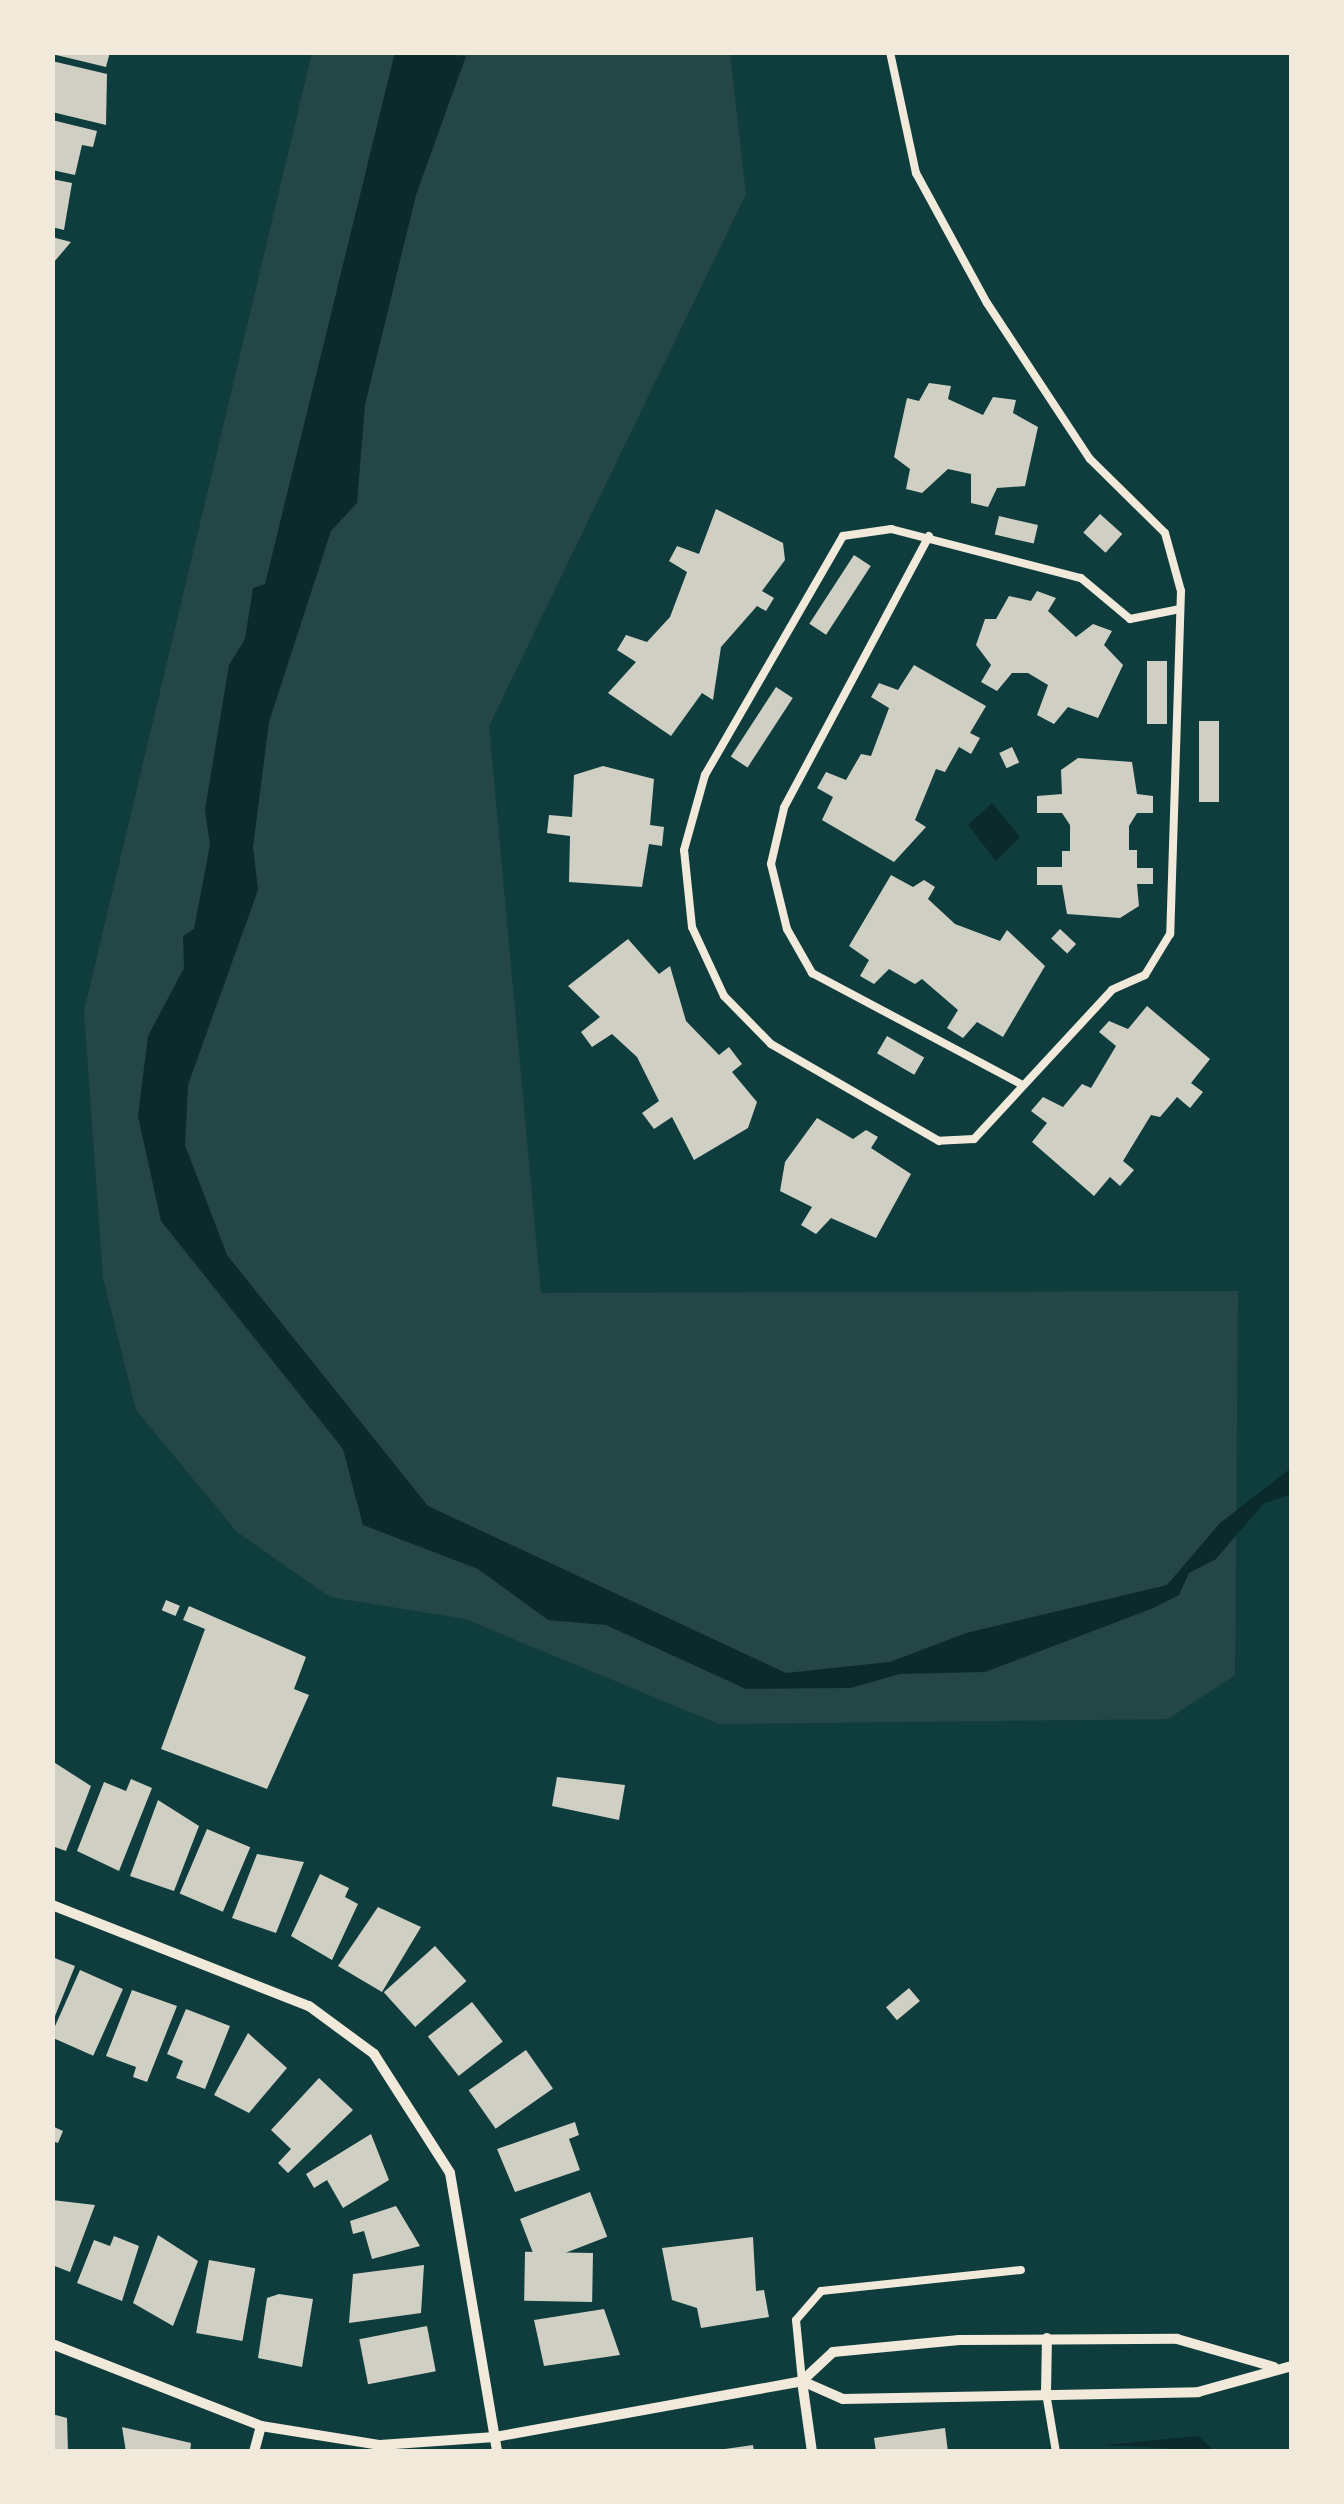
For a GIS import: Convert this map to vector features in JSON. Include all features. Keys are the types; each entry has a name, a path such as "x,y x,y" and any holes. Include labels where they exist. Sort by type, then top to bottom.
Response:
{"street":[{"path":"52,1906 308,2006 374,2054 450,2173 497,2452"},
{"path":"802,2382 833,2352 1048,2338 1177,2339 1277,2367"},
{"path":"1046,2393 1048,2338"},
{"path":"52,2344 261,2426 380,2445 495,2437 802,2382 844,2398 1198,2392 1277,2367 1292,2366"},
{"path":"802,2382 812,2452"},
{"path":"254,2452 261,2426"}],"lane":[{"path":"890,52 916,173 1090,459 1165,532 1180,609 1170,934 1145,975 1112,990 974,1139 939,1141 771,1044 724,996 692,926 684,850 705,775 843,536 891,529 1081,578 1130,620 1180,609"},
{"path":"930,536 784,808 771,864 787,928 812,973 1023,1085"},
{"path":"802,2382 796,2320 821,2291 1021,2270"},
{"path":"1046,2393 1056,2452"}],"shaded area":[{"path":"395,52 466,56 416,195 365,405 357,503 331,531 269,722 253,847 258,890 188,1085 185,1145 227,1255 428,1506 786,1673 890,1662 966,1633 1167,1585 1220,1523 1291,1468 1291,1494 1263,1504 1216,1559 1189,1573 1179,1595 1151,1609 985,1672 900,1674 850,1688 746,1689 606,1625 548,1620 478,1569 363,1525 343,1449 161,1221 138,1116 148,1036 184,968 183,936 194,929 210,845 205,810 229,665 245,639 253,588 265,584"},
{"path":"312,53 730,53 746,194 489,726 541,1293 1238,1291 1235,1675 1168,1719 719,1724 465,1619 330,1597 237,1532 136,1410 103,1277 84,1011"},
{"path":"992,803 1020,837 996,861 968,825"},
{"path":"1198,2436 1214,2451 1105,2445"}],"building":[{"path":"110,52 106,67 52,54"},
{"path":"52,61 107,74 106,125 52,112"},
{"path":"52,120 97,131 93,147 82,145 75,175 52,170"},
{"path":"52,179 72,183 64,230 52,227"},
{"path":"52,237 71,242 54,262 52,262"},
{"path":"929,383 951,386 948,399 983,415 993,397 1016,400 1013,413 1038,427 1025,486 997,488 988,507 971,503 971,474 948,469 922,493 906,489 910,469 894,457 907,398 919,401"},
{"path":"716,509 783,543 785,560 762,591 774,598 766,611 757,606 721,647 713,700 702,693 671,736 608,693 636,662 617,650 626,635 647,642 670,617 687,572 669,561 677,546 699,554"},
{"path":"1100,514 1122,534 1106,553 1083,533"},
{"path":"999,516 1038,525 1034,544 995,535"},
{"path":"854,555 871,566 826,635 809,624"},
{"path":"1037,591 1056,598 1048,611 1076,637 1093,624 1112,631 1104,645 1123,665 1098,718 1068,707 1054,724 1037,715 1048,685 1028,673 1012,673 997,691 981,682 991,665 976,645 985,619 996,619 1009,596 1031,601"},
{"path":"1147,661 1167,661 1167,724 1147,724"},
{"path":"914,665 986,706 970,733 980,738 971,754 959,747 945,772 936,769 915,820 926,827 894,862 822,820 833,797 817,788 826,772 846,780 861,754 871,756 889,708 871,697 879,683 898,690"},
{"path":"776,687 793,698 748,768 731,757"},
{"path":"1199,721 1219,721 1219,802 1199,802"},
{"path":"1012,747 1019,762 1006,768 999,753"},
{"path":"1078,758 1132,762 1137,794 1153,796 1153,813 1137,813 1129,826 1129,850 1137,850 1137,868 1153,868 1153,884 1137,884 1139,906 1120,918 1067,914 1062,885 1037,885 1037,867 1062,867 1062,851 1070,851 1070,825 1062,813 1037,813 1037,796 1062,794 1061,770"},
{"path":"603,766 654,779 650,825 664,827 662,846 649,844 642,887 569,882 570,836 547,833 549,815 572,817 574,775"},
{"path":"891,875 913,887 924,880 935,887 928,899 955,924 1000,941 1007,930 1045,966 1003,1037 977,1022 963,1038 947,1028 958,1010 922,979 915,984 889,969 874,984 860,976 869,960 849,946"},
{"path":"1060,929 1076,944 1067,954 1051,939"},
{"path":"628,939 659,974 670,966 686,1021 719,1055 729,1047 742,1064 732,1072 757,1102 748,1128 694,1160 672,1117 654,1129 642,1113 659,1101 637,1057 612,1034 592,1047 581,1032 600,1017 568,986"},
{"path":"1147,1006 1210,1059 1191,1083 1203,1092 1190,1108 1177,1097 1160,1117 1151,1115 1123,1161 1134,1170 1120,1186 1110,1177 1094,1196 1032,1142 1047,1123 1031,1111 1043,1097 1063,1107 1082,1084 1091,1088 1116,1046 1099,1032 1109,1021 1128,1029"},
{"path":"887,1036 924,1058 914,1075 877,1053"},
{"path":"817,1118 853,1139 866,1130 878,1137 871,1148 911,1174 876,1238 831,1218 816,1234 801,1225 812,1207 780,1191 785,1162"},
{"path":"166,1600 180,1606 176,1616 162,1610"},
{"path":"189,1606 306,1657 294,1689 309,1695 267,1789 161,1749 205,1629 183,1620"},
{"path":"52,1761 91,1786 66,1851 52,1846"},
{"path":"557,1777 625,1785 619,1820 552,1806"},
{"path":"131,1779 152,1788 119,1871 77,1851 104,1782 126,1791"},
{"path":"158,1800 199,1826 174,1891 130,1876"},
{"path":"207,1829 250,1847 223,1912 180,1893"},
{"path":"257,1854 304,1862 276,1933 232,1918"},
{"path":"320,1874 349,1888 345,1897 358,1904 332,1960 291,1936"},
{"path":"378,1907 421,1927 382,1992 338,1966"},
{"path":"435,1946 466,1981 415,2027 384,1992"},
{"path":"52,1957 75,1966 55,2016 52,2015"},
{"path":"80,1970 123,1989 93,2056 52,2037"},
{"path":"909,1988 920,2001 897,2020 886,2007"},
{"path":"132,1990 177,2006 147,2082 133,2077 136,2067 106,2056"},
{"path":"472,2002 503,2041 459,2076 428,2036"},
{"path":"186,2009 230,2026 205,2089 176,2078 183,2061 167,2054"},
{"path":"248,2033 287,2068 249,2113 214,2095"},
{"path":"526,2050 553,2089 496,2129 469,2090"},
{"path":"319,2078 353,2110 288,2173 278,2163 291,2149 271,2130"},
{"path":"575,2122 579,2135 569,2139 580,2170 515,2192 497,2149"},
{"path":"52,2126 63,2131 58,2143 52,2141"},
{"path":"371,2134 389,2180 343,2208 327,2180 314,2188 306,2174"},
{"path":"590,2192 607,2237 537,2264 520,2219"},
{"path":"52,2200 95,2205 70,2272 52,2265"},
{"path":"396,2206 420,2246 372,2259 364,2231 353,2234 350,2221"},
{"path":"158,2235 198,2261 173,2326 133,2303"},
{"path":"114,2236 139,2246 122,2301 77,2283 94,2240 110,2246"},
{"path":"753,2237 756,2291 764,2290 769,2317 701,2328 697,2308 672,2300 662,2248"},
{"path":"525,2252 593,2253 592,2302 524,2301"},
{"path":"209,2260 255,2268 242,2341 196,2333"},
{"path":"424,2265 421,2313 349,2323 353,2274"},
{"path":"279,2294 313,2299 302,2367 258,2358 267,2298"},
{"path":"604,2309 620,2355 544,2366 534,2320"},
{"path":"427,2326 436,2371 368,2384 359,2339"},
{"path":"52,2414 67,2418 68,2452 52,2452"},
{"path":"122,2427 191,2443 190,2452 126,2452"},
{"path":"945,2428 948,2452 876,2452 874,2438"},
{"path":"753,2445 754,2452 725,2452 725,2449"}]}
